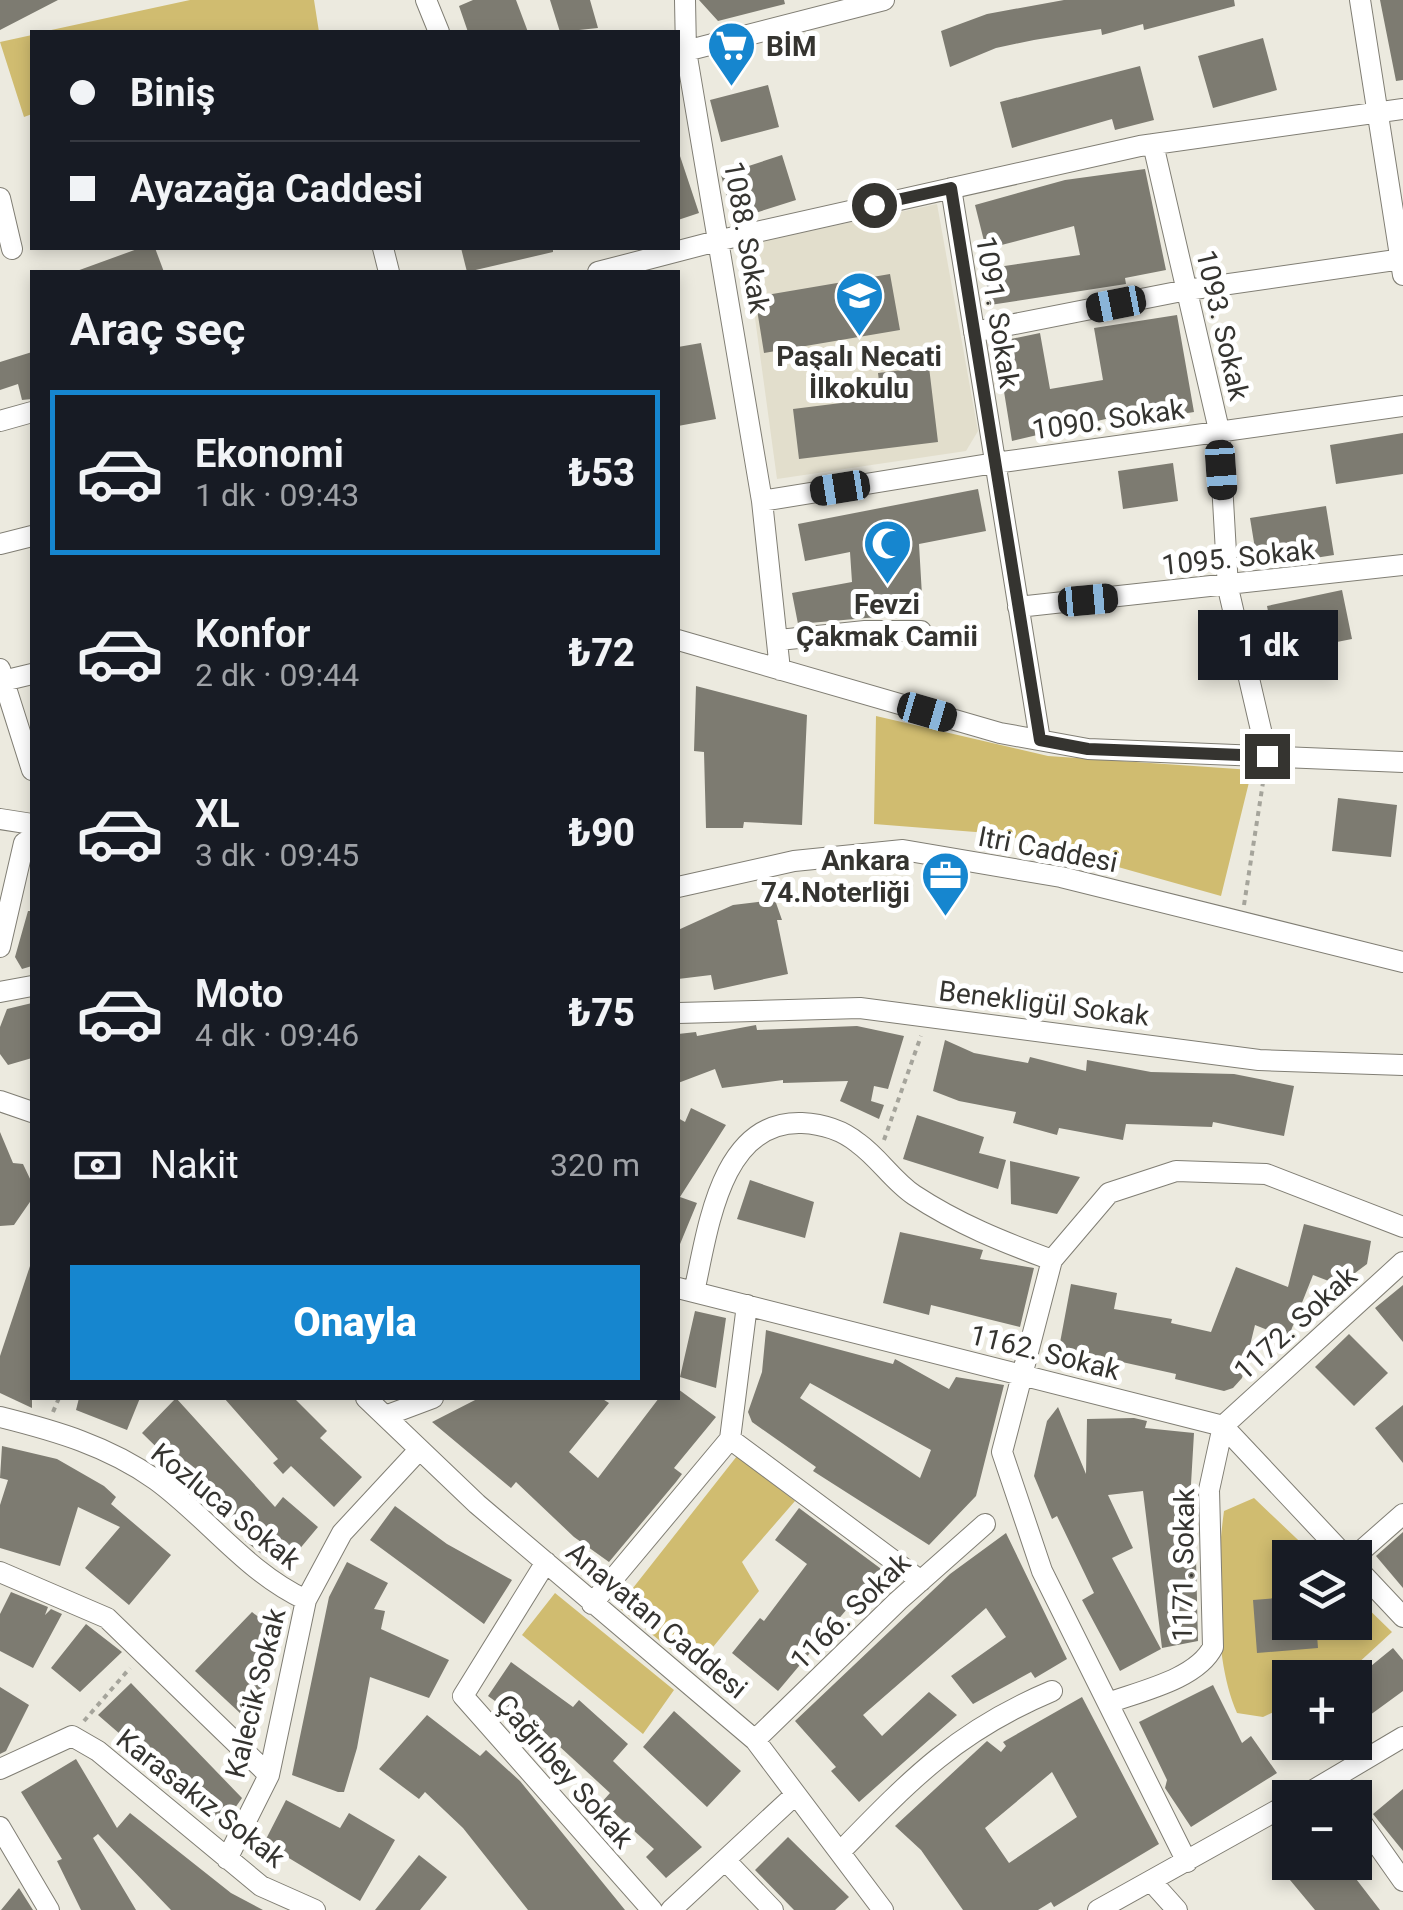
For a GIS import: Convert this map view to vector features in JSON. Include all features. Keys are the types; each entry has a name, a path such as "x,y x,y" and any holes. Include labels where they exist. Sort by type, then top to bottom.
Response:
{"street":[{"path":"426,0 439,30"},
{"name":"1088. Sokak","path":"685,0 682,52 721,240 762,501 780,640 780,670"},
{"path":"682,52 884,0"},
{"path":"974,332 1187,290 1402,265 1360,0"},
{"path":"606,270 721,240 1153,144 1403,109"},
{"name":"1093. Sokak","path":"1153,144 1219,430 1228,588 1267,756"},
{"name":"1091. Sokak","path":"951,188 1040,740"},
{"path":"0,198 15,249"},
{"name":"1090. Sokak","path":"762,501 995,463 1403,406"},
{"path":"0,420 30,412"},
{"path":"0,544 30,536"},
{"name":"1095. Sokak","path":"1018,607 1228,588 1403,565"},
{"path":"780,640 852,632 920,631"},
{"path":"680,641 1040,740 1088,749 1403,762"},
{"path":"30,674 2,675 30,764"},
{"path":"0,820 30,824"},
{"path":"0,946 24,843 30,839"},
{"name":"Itri Caddesi","path":"680,887 794,861 904,850 1061,878 1403,962"},
{"path":"0,992 30,986"},
{"name":"Benekligül Sokak","path":"680,1012 860,1008 1259,1060 1403,1065"},
{"path":"0,1101 30,1111"},
{"path":"686,1290 712,1207 753,1136 779,1122 822,1124 858,1142 911,1193 977,1233 1052,1260"},
{"path":"1187,1862 1042,1570 1002,1452 1052,1260 1110,1193 1176,1170 1266,1174 1403,1227"},
{"name":"1172. Sokak","path":"1223,1426 1403,1262"},
{"name":"1162. Sokak","path":"686,1290 1223,1426"},
{"path":"592,1604 730,1439 746,1305"},
{"name":"Anavatan Caddesi","path":"368,1400 418,1451 592,1604 756,1740 883,1910"},
{"path":"385,1416 428,1400"},
{"name":"Kozluca Sokak","path":"0,1416 99,1445 158,1481 276,1586 306,1600"},
{"path":"1223,1426 1333,1540"},
{"name":"1171. Sokak","path":"1108,1703 1176,1677 1207,1659 1213,1647 1209,1490 1223,1426"},
{"path":"730,1439 921,1581"},
{"name":"Kalecik Sokak","path":"226,1859 269,1776 306,1600 342,1533 418,1451"},
{"path":"1372,1540 1403,1514"},
{"name":"1166. Sokak","path":"756,1740 985,1524"},
{"name":"Çağrıbey Sokak","path":"546,1562 462,1696 652,1910"},
{"path":"0,1572 107,1618 269,1776"},
{"path":"1372,1584 1403,1617"},
{"path":"840,1852 926,1764 996,1715 1052,1691"},
{"name":"Karasakız Sokak","path":"0,1769 72,1736 98,1750 262,1886 315,1910"},
{"path":"1332,1779 1403,1737"},
{"path":"671,1910 794,1795"},
{"path":"1098,1910 1272,1813"},
{"path":"0,1828 49,1910"},
{"path":"1372,1837 1403,1881"},
{"path":"725,1860 773,1910"},
{"path":"1152,1881 1177,1910"}],"path":[{"path":"1242,922 1267,756"},
{"path":"883,1167 891,1112 922,1036 938,1018"},
{"path":"72,1736 143,1653"}],"shaded area":[{"path":"190,0 314,0 319,30 51,30"},
{"path":"30,35 30,115 24,117 0,42"},
{"name":"Paşalı Necati İlkokulu","path":"937,204 978,431 966,451 777,479 745,245"},
{"path":"876,716 1048,756 1252,770 1221,896 1001,834 874,824"},
{"path":"737,1456 795,1501 742,1562 759,1591 695,1669 618,1607"},
{"path":"1254,1498 1298,1540 1272,1540 1272,1640 1372,1640 1372,1613 1392,1632 1362,1660 1272,1660 1272,1713 1263,1717 1237,1713 1224,1667 1218,1586 1224,1511"},
{"path":"555,1593 674,1690 643,1734 522,1635"}],"building":[{"path":"0,0 58,0 0,30"},
{"path":"473,0 516,0 527,30 467,30 459,6"},
{"path":"550,0 590,0 598,28 559,30"},
{"path":"699,0 784,0 785,4 718,21"},
{"path":"1064,0 1234,0 1235,6 1144,30 1143,24 1102,35 1101,29 996,48 950,67 941,31 987,14"},
{"path":"1380,0 1403,0 1403,80 1396,81"},
{"path":"1263,38 1277,90 1213,108 1198,56"},
{"path":"1140,66 1154,120 1115,130 1112,119 1012,148 1000,102"},
{"path":"768,85 779,127 721,142 710,100"},
{"path":"782,155 796,200 733,220 721,175"},
{"path":"680,156 699,213 680,219"},
{"path":"1145,169 1166,270 1125,278 1126,284 990,305 984,269 1080,255 1074,226 986,249 975,205 1065,180"},
{"path":"134,250 156,250 163,270 80,270"},
{"path":"462,250 553,250 476,270 466,270"},
{"path":"890,274 900,330 764,353 755,297"},
{"path":"1177,315 1194,412 1111,426 1110,418 1012,441 996,342 1040,333 1050,389 1103,380 1094,328"},
{"path":"701,343 716,419 680,426 680,347"},
{"path":"30,353 30,399 22,400 18,384 0,390 0,362"},
{"path":"929,367 938,442 799,459 793,409 881,398 878,373"},
{"path":"1403,433 1403,474 1336,484 1330,445"},
{"path":"1173,463 1178,501 1123,509 1118,471"},
{"path":"978,489 986,531 919,544 923,613 798,624 792,593 852,582 850,552 805,561 798,524"},
{"path":"1326,506 1334,555 1258,567 1250,518"},
{"path":"1342,590 1352,639 1276,654 1267,606"},
{"path":"696,686 807,715 802,825 744,822 743,828 706,828 704,752 694,751"},
{"path":"1338,798 1397,805 1391,857 1332,851"},
{"path":"775,900 782,920 777,920 788,974 714,990 711,975 680,979 680,929 733,905"},
{"path":"30,911 30,967 22,969 15,957"},
{"path":"30,1003 30,1059 8,1065 0,1054 0,1027 7,1009"},
{"path":"756,1025 757,1030 857,1026 904,1036 888,1089 874,1086 871,1101 884,1105 879,1119 840,1101 848,1081 783,1080 722,1088 715,1069 680,1082 680,1034 696,1032 697,1036"},
{"path":"945,1040 974,1053 1028,1063 1030,1057 1086,1071 1087,1060 1151,1072 1234,1074 1294,1086 1284,1136 1213,1122 1212,1127 1126,1124 1123,1140 1059,1128 1057,1135 1013,1123 1016,1112 959,1101 933,1091"},
{"path":"691,1108 726,1125 680,1197 680,1119 685,1122"},
{"path":"917,1115 984,1137 979,1153 1006,1160 998,1189 903,1159"},
{"path":"0,1132 13,1163 23,1164 30,1179 30,1202 14,1225 0,1226"},
{"path":"1010,1161 1080,1177 1057,1214 1011,1204"},
{"path":"750,1180 814,1202 805,1238 737,1219"},
{"path":"680,1197 697,1203 680,1244"},
{"path":"1304,1224 1371,1241 1367,1264 1339,1285 1313,1275 1288,1338 1255,1325 1242,1378 1233,1388 1224,1391 1175,1379 1176,1374 1059,1348 1071,1284 1117,1293 1114,1309 1172,1319 1171,1323 1211,1332 1236,1267 1288,1287"},
{"path":"900,1232 983,1250 980,1259 1034,1268 1020,1327 931,1305 929,1315 883,1303"},
{"path":"30,1266 32,1408 0,1393 0,1356"},
{"path":"1403,1285 1403,1342 1375,1308"},
{"path":"695,1311 726,1318 716,1388 680,1377"},
{"path":"766,1330 893,1364 895,1359 949,1389 956,1377 1004,1385 976,1496 929,1545 813,1471 816,1467 752,1422 748,1412 762,1372","holes":["810,1383 931,1450 920,1478 800,1398"]},
{"path":"1349,1334 1388,1373 1354,1406 1315,1367"},
{"path":"680,1390 716,1417 674,1468 682,1474 609,1562 574,1537 516,1482 511,1488 432,1422 475,1400 604,1400 609,1403 569,1452 598,1478 657,1400 680,1400"},
{"path":"78,1400 139,1400 127,1430 76,1410"},
{"path":"178,1400 275,1507 283,1497 318,1527 282,1570 245,1541 249,1536 196,1477 191,1481 142,1433"},
{"path":"226,1400 296,1400 327,1431 320,1438 362,1477 334,1507 291,1466 283,1474 273,1463 278,1459"},
{"path":"1403,1405 1403,1463 1375,1428"},
{"path":"1058,1407 1086,1474 1087,1419 1134,1418 1147,1421 1145,1428 1194,1433 1189,1518 1195,1518 1198,1641 1162,1648 1143,1491 1108,1495 1133,1548 1112,1558 1161,1649 1120,1671 1082,1600 1094,1593 1057,1516 1052,1519 1034,1476 1047,1421"},
{"path":"2,1446 57,1459 104,1486 116,1497 111,1504 171,1555 129,1605 85,1568 120,1527 78,1507 60,1566 0,1548 0,1505 8,1480 0,1478"},
{"path":"395,1506 447,1544 512,1580 484,1624 370,1540"},
{"path":"799,1508 892,1577 866,1613 852,1603 778,1691 732,1653 760,1618 764,1621 807,1564 775,1540"},
{"path":"1403,1532 1403,1588 1376,1556"},
{"path":"1006,1533 1067,1659 1035,1678 1031,1672 973,1704 951,1676 1006,1637 986,1608 863,1715 882,1736 929,1692 957,1715 859,1802 831,1771 836,1767 795,1721 950,1574"},
{"path":"347,1562 388,1583 374,1609 385,1611 381,1629 449,1660 429,1698 370,1677 357,1748 344,1792 338,1792 292,1775 329,1597"},
{"path":"11,1592 48,1607 45,1615 51,1609 62,1614 33,1668 0,1651 0,1614"},
{"path":"1272,1598 1272,1640 1317,1640 1318,1648 1257,1653 1253,1600"},
{"path":"252,1612 280,1634 276,1658 264,1677 270,1682 241,1714 195,1671"},
{"path":"86,1624 122,1652 80,1692 51,1668"},
{"path":"1393,1648 1403,1660 1403,1691 1372,1714 1372,1665"},
{"path":"511,1662 573,1707 579,1700 628,1744 613,1761 702,1847 666,1878 646,1857 654,1849 602,1802 610,1793 533,1722 530,1726 488,1696"},
{"path":"131,1683 242,1798 221,1828 194,1798 98,1715"},
{"path":"1213,1685 1242,1743 1251,1736 1277,1773 1191,1827 1165,1788 1167,1780 1139,1722"},
{"path":"0,1687 29,1705 6,1751 0,1754"},
{"path":"1082,1697 1159,1844 1054,1907 1051,1902 1038,1910 963,1910 921,1850 895,1826 987,1741 1001,1752 1006,1746 1003,1742","holes":["1052,1772 1077,1817 1009,1863 985,1828"]},
{"path":"674,1711 741,1771 707,1807 643,1747"},
{"path":"427,1715 480,1756 486,1750 520,1781 625,1910 528,1910 463,1828 425,1792 419,1799 379,1769"},
{"path":"76,1759 117,1828 130,1813 231,1893 263,1910 171,1910 98,1834 93,1838 136,1910 81,1910 57,1861 62,1859 21,1792"},
{"path":"1403,1789 1403,1851 1373,1814"},
{"path":"286,1800 340,1828 349,1813 395,1840 360,1901 264,1843"},
{"path":"788,1837 849,1897 835,1910 794,1910 755,1870"},
{"path":"419,1855 447,1877 420,1910 375,1910"},
{"path":"1290,1880 1357,1880 1380,1910 1315,1910"},
{"path":"19,1888 33,1910 1,1910"}],"place":[{"name":"BİM","path":"731,88"},
{"name":"Paşalı Necati İlkokulu","path":"859,338"},
{"name":"Fevzi Çakmak Camii","path":"887,586"},
{"name":"Ankara 74.Noterliği","path":"945,918"}],"route":[{"path":"874,205 951,188 1040,740 1088,749 1267,756"}]}
